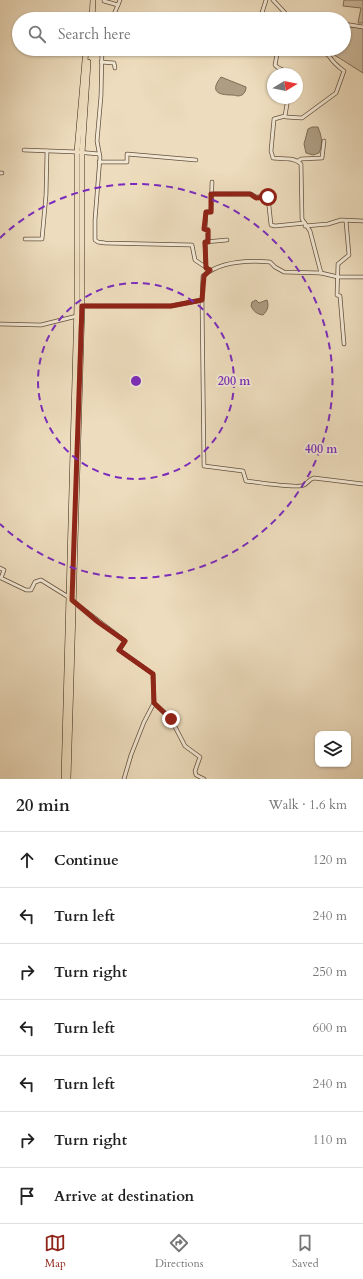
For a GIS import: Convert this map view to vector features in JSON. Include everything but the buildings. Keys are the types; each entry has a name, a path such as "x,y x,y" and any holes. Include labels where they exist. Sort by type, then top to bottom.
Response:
{"main road":[{"path":"89,12 90,0"},
{"path":"92,12 93,0"},
{"path":"68,779 80,152 86,56"},
{"path":"78,316 82,306 80,152 88,56"},
{"path":"64,779 71,599"}],"street":[{"path":"115,12 120,0"},
{"path":"262,12 266,0"},
{"path":"273,0 284,12"},
{"path":"104,1 118,5"},
{"path":"351,25 363,27"},
{"path":"101,56 101,96 97,141 100,162 95,220 95,240 105,243 192,245 195,260 208,269 227,264 258,261 270,262 275,268 284,272 321,273 338,277 363,277"},
{"path":"277,56 275,65 277,68"},
{"path":"286,117 302,118 336,93 344,70 331,61 328,56"},
{"path":"101,62 114,63 115,68"},
{"path":"287,104 286,116 274,119 271,151 273,158 298,161 301,159 322,158 324,141"},
{"path":"24,150 99,154"},
{"path":"25,239 42,239 46,195 47,151"},
{"path":"100,162 127,162 127,154 196,160"},
{"path":"298,161 301,164 302,219 310,231 321,273"},
{"path":"212,182 211,212 206,212 204,229 208,230 208,242 205,242 208,269 204,276 202,300 204,466 243,471 246,481 295,486 304,485 310,479 314,478 363,484"},
{"path":"211,194 250,194 256,198 268,197 271,225 275,226 363,221"},
{"path":"344,344 340,296 338,295 338,264 349,255 346,221"},
{"path":"208,242 227,240"},
{"path":"82,306 171,306 202,300"},
{"path":"0,324 40,325 78,316"},
{"path":"0,568 4,570 1,578 26,590 31,590 35,582 41,580 71,599 98,622 125,641 119,650 153,674 154,703 144,722 131,755 124,779"},
{"path":"154,703 171,719 185,746 200,757 195,771 196,775 204,779"}],"shaded area":[{"path":"344,0 363,0 363,23 358,23 361,8 343,6"},
{"path":"351,27 363,28 363,73 336,56 351,56"},
{"path":"221,77 246,87 245,92 238,96 219,93 216,86"},
{"path":"318,127 322,140 319,153 313,155 306,153 304,144 308,129"},
{"path":"256,300 259,303 267,300 268,308 263,315 253,310 251,306 252,302"}],"route":[{"path":"171,719 154,703 153,674 119,650 125,641 98,622 72,600 82,306 171,306 202,300 202,280 210,270 206,268 205,242 208,242 208,230 204,229 206,212 211,212 211,194 250,194 256,198 268,197"}]}
